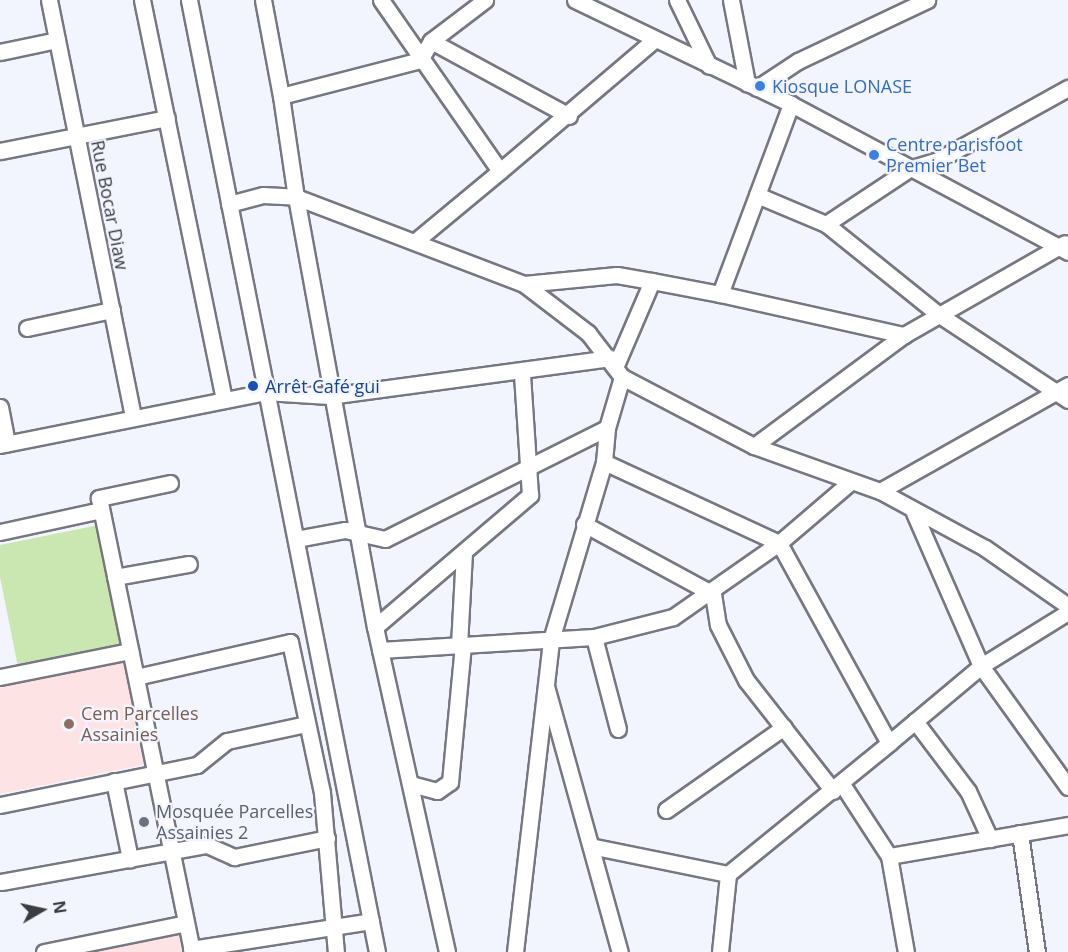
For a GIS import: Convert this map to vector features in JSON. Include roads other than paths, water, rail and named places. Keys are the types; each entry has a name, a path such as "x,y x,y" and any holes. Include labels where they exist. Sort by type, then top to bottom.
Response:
{"street":[{"name":"Rue Bocar Diaw","path":"49,0 134,418"},
{"path":"142,0 224,400"},
{"path":"189,0 376,952"},
{"path":"263,0 281,96 329,396 363,536 375,627 447,952"},
{"path":"381,0 420,60 500,171"},
{"path":"281,96 420,60 431,40 485,0"},
{"path":"574,0 653,41 791,104 909,169 1065,247"},
{"path":"677,0 709,66"},
{"path":"731,0 752,85"},
{"path":"752,85 807,56 927,0"},
{"path":"0,52 57,40"},
{"path":"431,40 569,116"},
{"path":"417,239 569,116 653,41"},
{"path":"826,224 909,169 939,160 1068,88"},
{"path":"720,294 791,104"},
{"path":"0,151 166,118"},
{"path":"229,204 263,195 296,197 417,239 524,284 551,301 616,366 754,446 848,484 880,491 914,513 985,548 1068,606"},
{"path":"757,195 826,224 938,314 1064,393 880,491"},
{"path":"754,446 904,334 1065,247"},
{"path":"524,284 616,275 720,294 904,334"},
{"path":"515,952 544,679 551,640 604,462 616,366 652,281"},
{"path":"27,328 112,310"},
{"path":"0,407 4,444 265,392 329,396 522,373 616,366"},
{"path":"375,627 464,554 530,495 530,464 522,373"},
{"path":"296,539 337,530 385,539 530,464 607,428"},
{"path":"604,462 779,543 889,743"},
{"path":"170,483 99,498 192,951 371,921"},
{"path":"380,650 594,637 673,618 713,594 779,543 848,484"},
{"path":"0,532 101,510"},
{"path":"914,513 981,666 1068,787"},
{"path":"584,524 713,594"},
{"path":"411,784 437,791 450,782 461,645 464,554"},
{"path":"115,577 189,564"},
{"path":"713,594 718,625 741,672 784,727 838,788 889,856 906,952"},
{"path":"720,952 728,874 838,788 981,666 1068,612"},
{"path":"594,637 618,729"},
{"path":"136,677 290,642 327,838 336,952"},
{"path":"0,677 130,651"},
{"path":"544,679 595,847 620,952"},
{"path":"915,722 968,791 990,839"},
{"path":"0,806 197,765 227,741 306,724"},
{"path":"666,810 784,727"},
{"path":"114,781 130,859"},
{"path":"889,856 1068,825"},
{"path":"1020,833 1037,952"},
{"path":"1,882 207,845 234,857 327,838"},
{"path":"595,847 728,874"},
{"path":"44,952 186,923"}],"place":[{"name":"Kiosque LONASE","path":"760,86"},
{"name":"Centre parisfoot Premier Bet","path":"874,155"},
{"name":"Arrêt Café gui","path":"253,386"},
{"name":"Cem Parcelles Assainies","path":"69,724"},
{"name":"Mosquée Parcelles Assainies 2","path":"144,822"}]}
